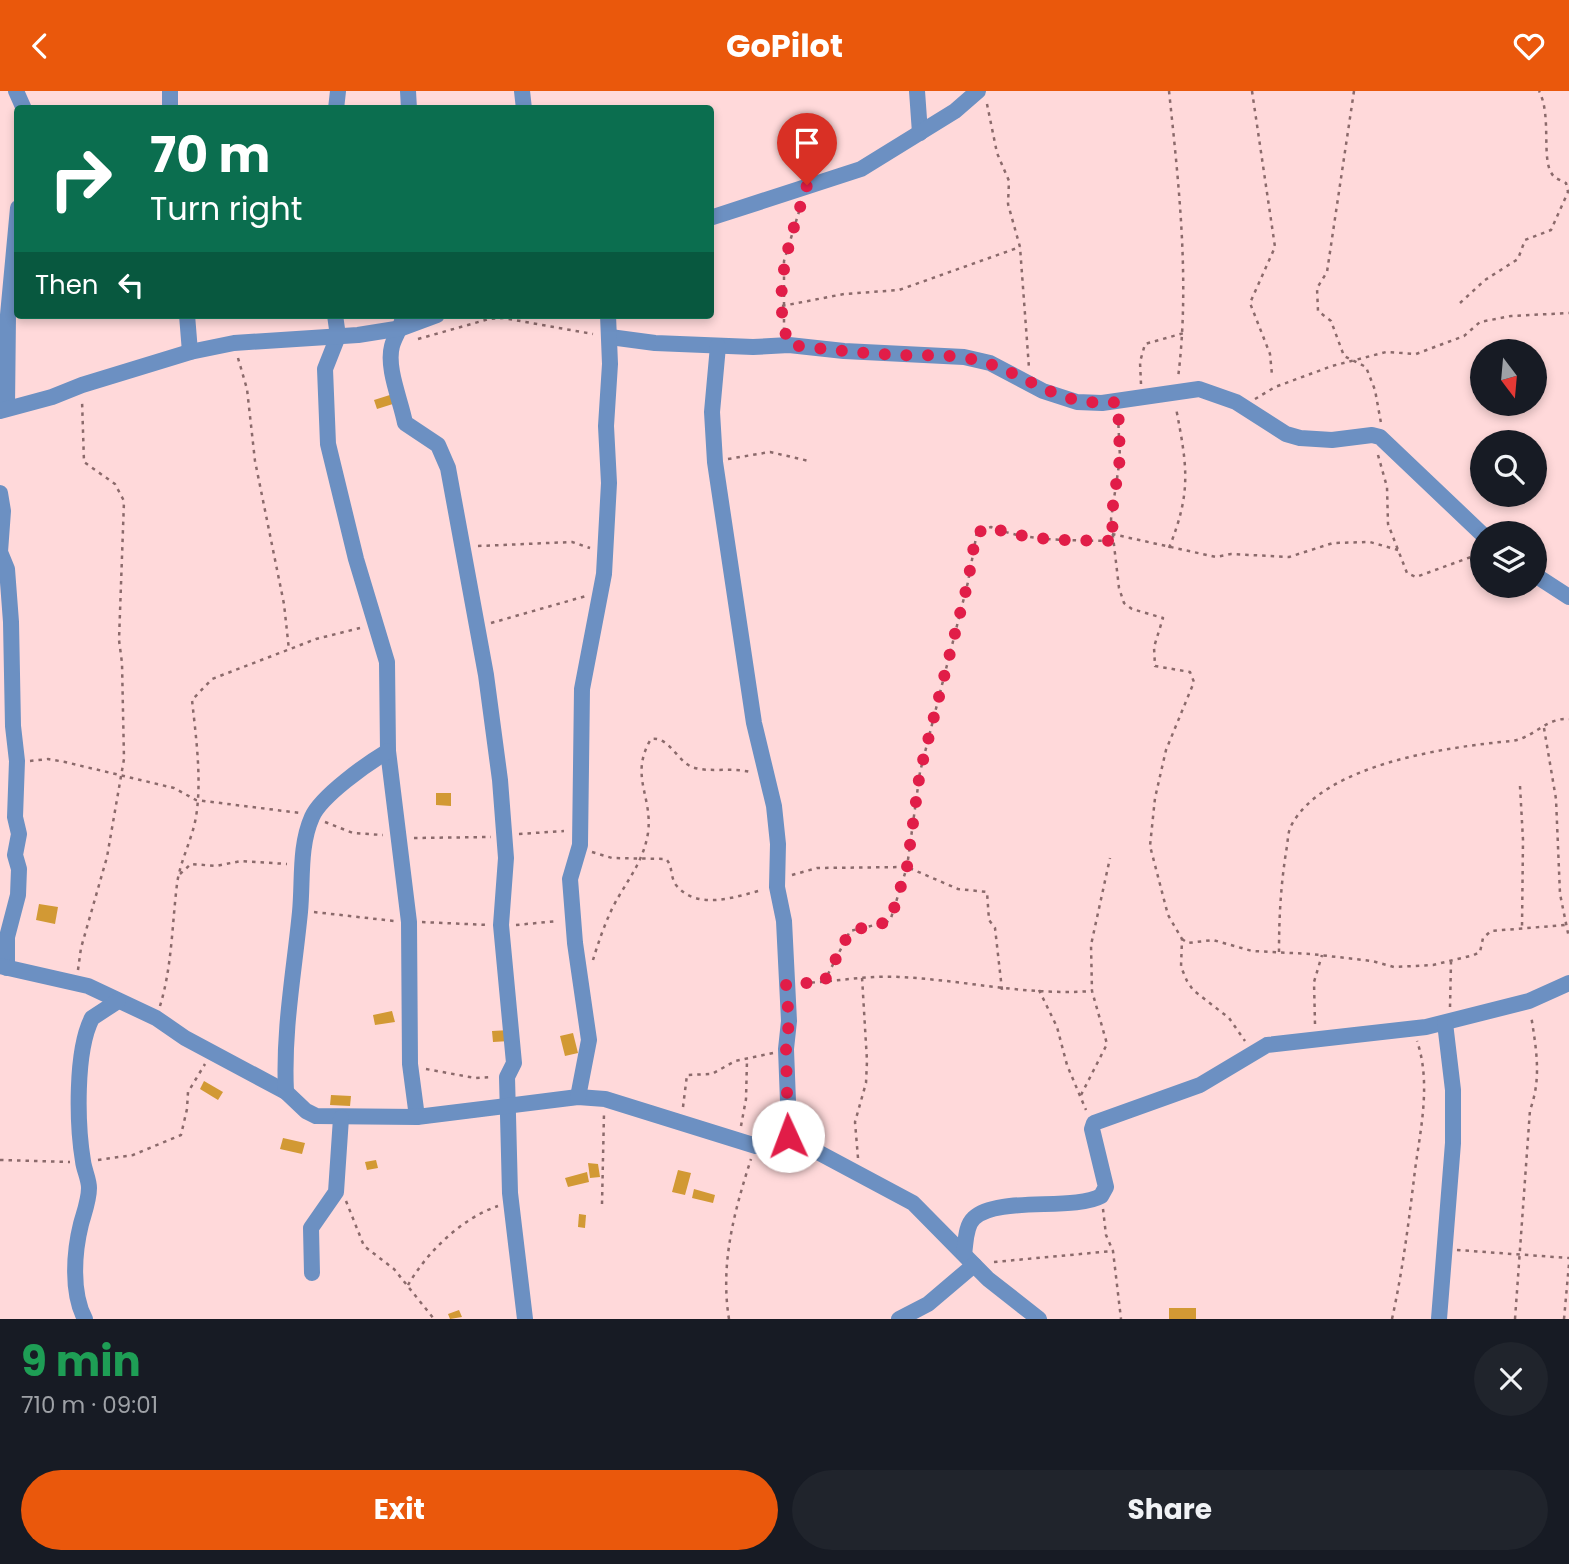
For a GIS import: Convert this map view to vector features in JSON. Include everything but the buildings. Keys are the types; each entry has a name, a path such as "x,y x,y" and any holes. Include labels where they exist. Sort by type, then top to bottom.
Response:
{"street":[{"path":"917,91 920,133"},
{"path":"714,217 861,169 982,97"},
{"path":"14,251 4,409 52,397 82,384 190,352 234,342 338,336 402,322"},
{"path":"187,319 190,352"},
{"path":"336,319 338,336 325,369 328,444 356,559 387,662 388,751 409,922 410,1064 417,1117"},
{"path":"578,1097 589,1040 570,879 580,845 582,689 603,593 610,483 606,426 608,319"},
{"path":"402,322 392,347 391,362 405,422 439,445 448,468 500,780 506,858 501,925 514,1062 507,1077 512,1202 525,1319"},
{"path":"610,337 718,346 789,345 857,352 964,357 990,363 1030,381 1043,391 1077,402 1118,402 1172,391 1209,390 1243,407 1286,434 1300,438 1332,440 1376,436 1470,523"},
{"path":"718,346 712,412 715,462 754,723 769,782 778,844 777,887 784,921 789,1021 786,1049 789,1128 786,1147"},
{"path":"0,493 3,511 0,552 7,569 13,726 17,761 15,812 19,834 15,855 20,877 4,967 88,986 156,1018 286,1093 306,1111 316,1116 417,1117 578,1097 605,1099 756,1146 772,1149 812,1149 913,1203 1031,1317"},
{"path":"1547,583 1569,597"},
{"path":"286,1093 285,1042 291,968 300,911 301,865 312,815 361,768 388,751"},
{"path":"899,1319 928,1304 969,1259 968,1227 981,1214 1048,1202 1086,1201 1101,1196 1106,1187 1092,1126 1114,1115 1200,1085 1252,1051 1282,1041 1445,1023 1529,1001 1569,983"},
{"path":"85,1319 77,1302 76,1283 80,1228 89,1189 83,1162 80,1101 87,1027 99,1011 118,1001"},
{"path":"1439,1319 1453,1132 1453,1090 1445,1023"},
{"path":"312,1273 311,1228 334,1196 337,1185 341,1118"}],"path":[{"path":"1169,91 1178,184 1184,333 1178,379 1172,391 1186,457 1187,493 1169,548"},
{"path":"1252,91 1275,247 1271,261 1257,282 1250,307 1270,354 1272,375"},
{"path":"1354,91 1327,272 1317,288 1318,311 1332,322 1339,351 1352,362 1363,365 1370,375 1381,416 1376,436 1387,487 1388,524 1407,573 1416,577 1470,557"},
{"path":"1460,303 1485,280 1518,259 1525,240 1551,230 1568,192 1566,183 1556,178 1549,169 1544,101 1539,91"},
{"path":"982,97 995,145 1009,181 1008,204 1020,247 1030,381"},
{"path":"789,345 782,324 784,261 807,185"},
{"path":"782,306 845,294 898,290 1020,247"},
{"path":"1243,407 1286,382 1388,352 1416,354 1464,336 1476,323 1486,320 1569,313"},
{"path":"416,340 489,319"},
{"path":"509,319 610,337"},
{"path":"1142,397 1140,362 1146,344 1184,333"},
{"path":"234,342 247,389 255,461 284,604 289,650"},
{"path":"77,984 81,948 107,857 124,751 119,641 124,501 115,484 84,462 82,384"},
{"path":"1118,402 1120,458 1112,534 1124,603 1163,618 1154,647 1154,664 1190,672 1194,682 1166,750 1155,798 1150,846 1168,915 1182,939 1188,943 1213,940 1252,951 1322,955 1372,961 1394,967 1451,962 1480,952 1483,938 1491,931 1565,925"},
{"path":"715,462 765,452 809,461"},
{"path":"824,982 850,931 887,922 891,918 907,867 920,772 968,582 977,532 991,527 1006,533 1115,541"},
{"path":"1112,534 1216,557 1231,554 1289,557 1333,543 1370,542 1398,550"},
{"path":"462,547 572,542 605,557"},
{"path":"476,625 503,621 603,593"},
{"path":"156,1018 169,977 178,876 196,817 197,742 192,700 212,679 316,639 377,625"},
{"path":"1279,952 1279,895 1289,828 1312,797 1342,778 1458,746 1515,741 1553,720 1569,719"},
{"path":"1544,727 1556,799 1559,882 1569,938"},
{"path":"591,967 618,897 642,858 648,816 640,776 645,749 654,738 669,746 693,768 734,768 769,782"},
{"path":"17,761 48,759 174,788 196,800 312,815 352,833 398,837"},
{"path":"1520,786 1523,840 1521,927"},
{"path":"580,845 597,855 668,860 677,885 686,893 707,901 777,887 789,877 807,869 907,867 958,889 989,894 989,920 995,928 1002,990"},
{"path":"1081,1095 1107,1044 1092,991 1092,930 1110,858"},
{"path":"178,876 191,864 216,866 241,860 301,865"},
{"path":"300,911 409,922 501,925 528,925 573,918"},
{"path":"1182,939 1181,967 1187,981 1193,990 1229,1018 1252,1051"},
{"path":"1308,1030 1315,1023 1314,982 1322,955"},
{"path":"1445,1023 1450,1007 1451,962"},
{"path":"786,984 862,977 900,977 1002,990 1092,991"},
{"path":"861,1177 855,1132 867,1061 862,977"},
{"path":"1039,990 1057,1027 1067,1065 1092,1126"},
{"path":"1515,1319 1530,1110 1535,1096 1538,1066 1529,1001"},
{"path":"1392,1319 1407,1244 1423,1115 1422,1070 1412,1028"},
{"path":"681,1124 687,1075 712,1074 735,1061 786,1049"},
{"path":"0,1160 83,1162 133,1155 174,1140 180,1135 187,1109 188,1092 200,1075 210,1051"},
{"path":"737,1139 746,1099 747,1060"},
{"path":"410,1064 475,1078 507,1077"},
{"path":"602,1204 605,1099"},
{"path":"729,1319 724,1288 728,1252 736,1207 756,1146"},
{"path":"337,1185 364,1246 394,1269 434,1319"},
{"path":"1101,1196 1106,1235 1113,1251 1121,1319"},
{"path":"408,1285 449,1236 470,1219 512,1202"},
{"path":"1445,1249 1569,1258"},
{"path":"969,1259 1113,1251"},
{"path":"1563,1319 1569,1264"}],"route":[{"path":"788,1136 786,1049 789,1021 786,984 824,982 850,931 887,922 891,918 907,867 920,772 928,749 944,672 968,582 976,533 991,527 1006,533 1115,541 1111,519 1120,458 1118,402 1102,404 1062,398 990,363 964,357 897,355 789,345 782,324 784,261 807,185"}]}
